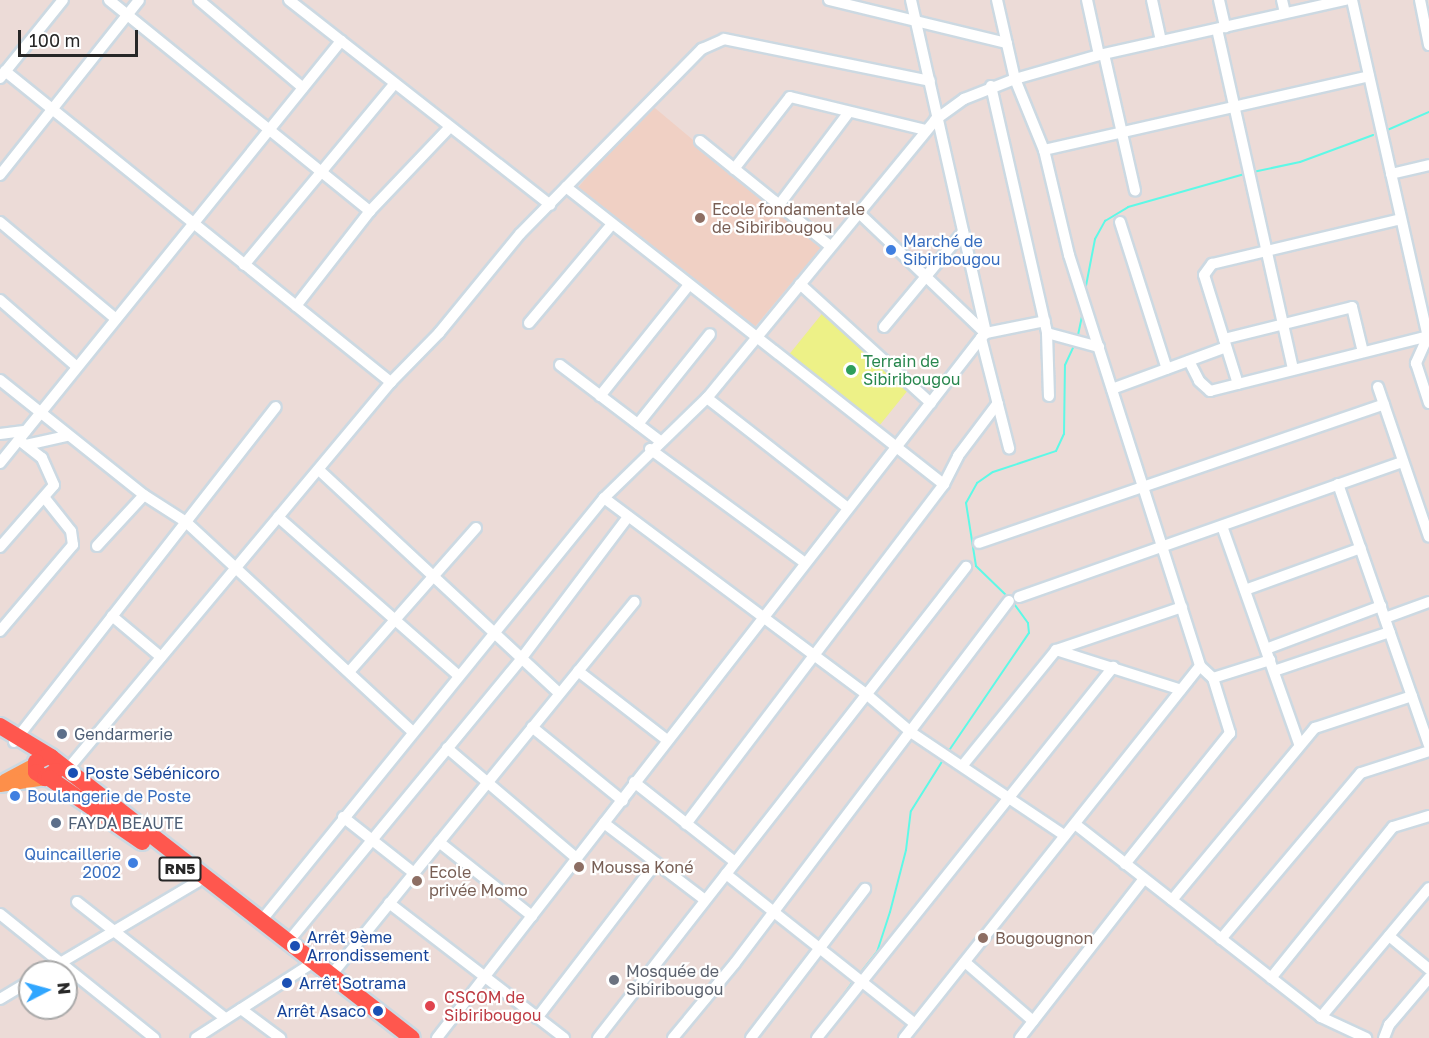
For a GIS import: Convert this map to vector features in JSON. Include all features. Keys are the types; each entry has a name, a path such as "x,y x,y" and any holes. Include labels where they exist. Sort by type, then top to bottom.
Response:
{"highway":[{"name":"RN5","path":"0,728 197,882 412,1038"},
{"name":"RN5","path":"48,767 261,921 288,942 310,965"},
{"name":"RN5","path":"328,978 398,1038"}],"main road":[{"path":"0,784 48,767"}],"street":[{"path":"63,0 4,69 390,382"},
{"path":"110,0 370,211"},
{"path":"0,175 139,0"},
{"path":"198,0 303,88"},
{"path":"289,0 550,205"},
{"path":"833,0 1007,43"},
{"path":"911,0 930,81 935,120 963,232 983,335 1009,448"},
{"path":"997,0 1015,79 1044,150 1069,255 1200,666 1213,678 1230,733 1125,864"},
{"path":"1087,0 1135,190"},
{"path":"1152,0 1161,41"},
{"path":"1219,0 1221,28 1234,106 1293,368"},
{"path":"1282,0 1285,13"},
{"path":"261,921 343,816 604,498 650,449 707,398 935,120 991,86 1102,54 1346,0"},
{"path":"1352,0 1428,336 1416,363 1429,403"},
{"path":"1420,0 1429,45"},
{"path":"48,767 161,657 390,382 439,333 520,234 712,41 724,39 930,81"},
{"path":"0,463 24,438 40,413 341,41"},
{"path":"1044,150 1369,76"},
{"path":"244,265 395,83"},
{"path":"991,86 1045,321 1049,396"},
{"path":"734,170 786,98 925,130"},
{"path":"779,205 849,112"},
{"path":"296,306 370,211 450,127"},
{"path":"700,141 830,246"},
{"path":"1391,174 1429,165"},
{"path":"566,187 895,449 944,484"},
{"path":"858,212 983,335"},
{"path":"1238,384 1207,284 1206,270 1212,264 1401,219"},
{"path":"0,222 116,319"},
{"path":"1120,222 1167,369"},
{"path":"529,323 612,224"},
{"path":"884,327 963,232"},
{"path":"800,284 931,403"},
{"path":"600,396 688,285"},
{"path":"0,300 77,367"},
{"path":"1112,389 1189,361 1225,343 1283,323 1352,307 1363,352"},
{"path":"437,1038 575,857 622,801 634,782 983,335 1045,321"},
{"path":"1047,333 1099,347"},
{"path":"638,424 710,334"},
{"path":"1189,361 1204,389 1238,384 1293,368 1428,336"},
{"path":"560,365 660,441"},
{"path":"0,380 67,436 144,495 186,522 413,732"},
{"path":"1378,387 1429,537"},
{"path":"707,398 848,508"},
{"path":"686,824 944,484 970,438 998,403"},
{"path":"979,543 1383,404"},
{"path":"16,740 276,407"},
{"path":"0,434 24,438 67,436"},
{"path":"0,547 54,485 53,476 42,458 24,438"},
{"path":"650,449 805,563"},
{"path":"1019,597 1403,462"},
{"path":"319,470 493,635 559,693"},
{"path":"1338,484 1429,745"},
{"path":"97,546 144,495"},
{"path":"0,631 73,545 71,531 44,497"},
{"path":"604,498 865,693 912,733 963,765 1007,799 1065,836"},
{"path":"288,942 520,659 628,517"},
{"path":"278,518 458,675"},
{"path":"1222,526 1299,744"},
{"path":"349,672 476,528"},
{"path":"1245,590 1361,548"},
{"path":"598,1038 865,693 966,567"},
{"path":"328,978 634,602"},
{"path":"674,1038 912,733 1009,602"},
{"path":"1385,618 1429,602"},
{"path":"1266,649 1381,606"},
{"path":"963,765 1056,650 1182,607"},
{"path":"112,616 161,657"},
{"path":"1213,678 1272,666 1390,632"},
{"path":"1056,650 1181,690"},
{"path":"904,1038 1200,666"},
{"path":"817,1038 1113,667"},
{"path":"578,670 667,740"},
{"path":"1172,900 1299,744 1315,728 1412,696"},
{"path":"532,727 622,801"},
{"path":"447,748 575,857"},
{"path":"1221,939 1361,773 1429,751"},
{"path":"634,782 735,862"},
{"path":"343,816 414,873"},
{"path":"1271,978 1393,827 1429,816"},
{"path":"604,823 705,900"},
{"path":"1075,824 1321,1017 1366,1038"},
{"path":"439,842 532,916"},
{"path":"537,1018 656,863"},
{"path":"726,873 915,1024"},
{"path":"1020,1038 1144,879"},
{"path":"65,960 197,882"},
{"path":"1321,1017 1429,888"},
{"path":"751,1038 865,889"},
{"path":"77,902 116,930 225,1018"},
{"path":"389,903 564,1038"},
{"path":"0,914 5,925 59,960"},
{"path":"1389,936 1429,969"},
{"path":"965,962 1033,1021"},
{"path":"196,1038 310,965"},
{"path":"78,975 154,1038"},
{"path":"1384,1038 1389,1025 1429,978"},
{"path":"0,999 18,988"},
{"path":"241,1009 280,1038"}],"shaded area":[{"name":"Ecole fondamentale de Sibiribougou","path":"649,103 821,248 749,333 577,189"}],"green space":[{"name":"Terrain de Sibiribougou","path":"825,310 914,382 877,429 787,357"}],"waterway":[{"path":"1385,131 1429,112"},
{"path":"1253,172 1300,162 1373,135"},
{"path":"1085,291 1095,239 1105,221 1128,207 1245,174"},
{"path":"1078,335 1083,311"},
{"path":"1009,598 976,566 966,503 977,483 993,472 1056,451 1064,434 1065,365 1075,344"},
{"path":"948,752 1029,633 1028,623 1013,602"},
{"path":"858,976 877,952 890,912 906,850 911,811 943,760"},
{"path":"831,1012 854,980"}],"place":[{"name":"Ecole fondamentale de Sibiribougou","path":"700,218"},
{"name":"Marché de Sibiribougou","path":"891,250"},
{"name":"Terrain de Sibiribougou","path":"851,370"},
{"name":"Gendarmerie","path":"62,734"},
{"name":"Poste Sébénicoro","path":"73,773"},
{"name":"Boulangerie de Poste","path":"15,796"},
{"name":"FAYDA BEAUTE","path":"56,823"},
{"name":"Quincaillerie 2002","path":"133,863"},
{"name":"Moussa Koné","path":"579,867"},
{"name":"Ecole privée Momo","path":"417,881"},
{"name":"Bougougnon","path":"983,938"},
{"name":"Arrêt 9ème Arrondissement","path":"295,946"},
{"name":"Mosquée de Sibiribougou","path":"614,980"},
{"name":"Arrêt Sotrama","path":"287,983"},
{"name":"CSCOM de Sibiribougou","path":"430,1006"},
{"name":"Arrêt Asaco","path":"378,1011"}]}
